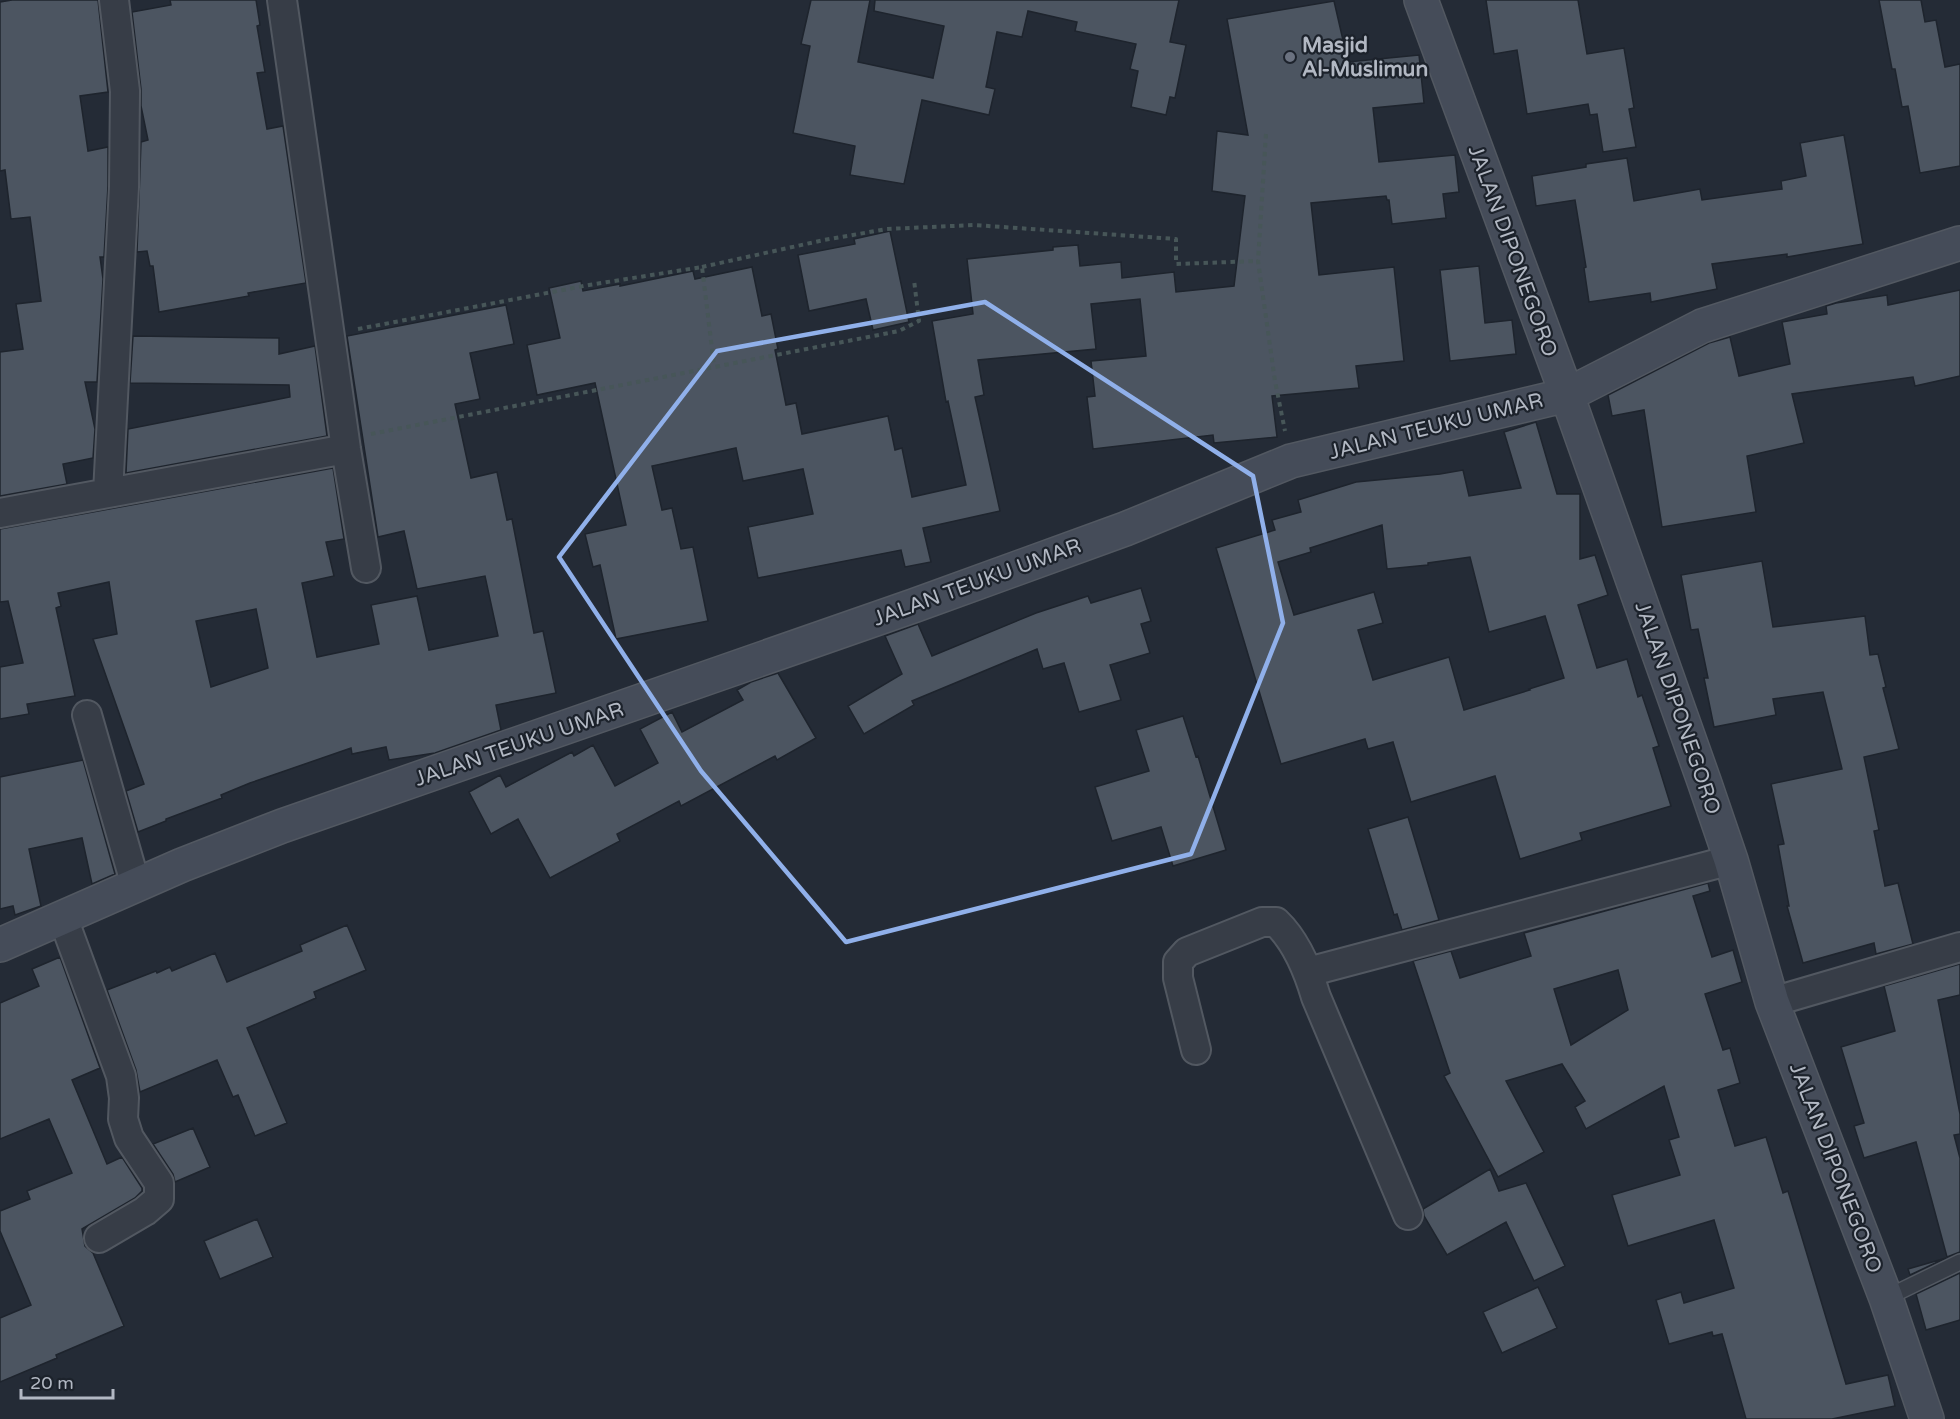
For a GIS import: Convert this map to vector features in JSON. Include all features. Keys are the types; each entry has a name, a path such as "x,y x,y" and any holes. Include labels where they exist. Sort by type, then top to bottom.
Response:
{"street":[{"path":"108,493 124,177 124,91 114,0"},
{"path":"282,0 345,444 366,568"},
{"name":"JALAN DIPONEGORO","path":"1421,0 1567,395 1731,860 1772,1002 1886,1298 1927,1419"},
{"name":"JALAN TEUKU UMAR","path":"0,945 182,865 282,826 924,602 1125,529 1291,461 1567,395 1702,326 1960,243"},
{"path":"0,513 345,444"},
{"path":"87,715 136,886"},
{"path":"1308,972 1731,860"},
{"path":"63,918 121,1076 124,1098 123,1119 129,1138 159,1183 159,1200 145,1211 99,1238"},
{"path":"1196,1050 1178,978 1178,962 1186,952 1262,922 1276,922 1287,933 1308,972 1316,997 1408,1215"},
{"path":"1772,1002 1960,947"}],"lane":[{"path":"1886,1298 1960,1262"}],"path":[{"path":"1266,134 1258,261 1275,381 1291,461"},
{"path":"329,335 589,285 702,267 886,229 974,225 1176,239 1176,264 1258,261"},
{"path":"702,267 714,366"},
{"path":"345,444 909,327 919,321 914,280"}],"highlighted area":[{"path":"985,302 1253,476 1283,623 1191,854 846,942 701,771 559,557 717,351"}],"building":[{"path":"98,0 108,92 80,96 88,151 108,147 108,186 104,257 100,257 103,279 97,382 85,382 95,429 93,458 63,464 67,484 0,496 0,352 23,349 16,304 41,301 30,217 11,219 5,170 0,171 0,2"},
{"path":"170,0 256,0 260,25 257,26 265,72 257,73 267,129 283,126 306,283 159,312 153,266 150,266 147,251 137,252 141,142 148,140 141,106 132,12 171,5"},
{"path":"811,0 870,0 858,62 933,78 944,26 874,11 875,0 1179,0 1170,42 1186,45 1175,98 1170,97 1166,115 1131,107 1138,71 1130,69 1136,44 1075,31 1077,22 1028,11 1022,37 997,32 986,87 995,89 989,115 922,100 904,184 850,175 855,146 793,133 810,46 801,44"},
{"path":"1486,0 1578,0 1587,54 1624,48 1634,108 1629,109 1636,147 1603,152 1597,114 1590,115 1588,104 1527,114 1517,50 1494,54"},
{"path":"1879,0 1921,0 1925,22 1936,20 1945,67 1960,64 1960,166 1920,173 1908,106 1902,107"},
{"path":"1334,1 1348,62 1419,55 1424,103 1373,108 1379,162 1455,155 1459,192 1443,194 1446,218 1392,224 1389,200 1386,196 1311,203 1319,275 1394,267 1404,361 1356,366 1359,388 1272,396 1277,437 1214,443 1213,435 1093,449 1087,397 1095,396 1091,361 1146,356 1140,299 1091,304 1096,349 978,360 984,395 975,397 1000,511 923,528 931,562 905,567 901,550 758,578 748,527 813,514 803,469 743,481 736,448 652,466 662,510 672,508 681,549 693,547 708,621 616,639 600,565 593,567 585,534 626,525 595,383 537,395 527,345 560,338 549,288 581,281 583,291 693,271 695,279 752,267 762,316 771,314 778,349 775,350 786,405 796,403 802,434 888,416 895,450 902,448 912,497 966,485 948,401 946,402 932,321 973,314 967,259 1053,250 1053,247 1078,245 1080,266 1121,262 1122,278 1174,272 1176,292 1234,286 1245,196 1212,191 1217,131 1248,135 1227,19"},
{"path":"1844,135 1863,244 1787,257 1787,254 1712,264 1717,289 1651,302 1650,293 1589,302 1575,200 1536,206 1532,176 1627,158 1634,201 1700,189 1702,200 1782,189 1781,181 1806,176 1800,143"},
{"path":"890,231 909,322 873,330 866,299 809,311 798,255 855,244 854,239"},
{"path":"1479,266 1485,323 1512,320 1516,354 1450,361 1440,270"},
{"path":"1960,290 1960,376 1915,386 1913,377 1792,394 1804,443 1747,456 1756,512 1662,527 1644,410 1612,416 1608,395 1709,343 1730,337 1739,376 1790,364 1782,322 1827,314 1826,306 1836,303 1887,295 1888,305"},
{"path":"506,305 514,344 470,353 480,399 455,404 471,478 497,472 507,520 512,519 534,633 543,631 556,693 496,705 501,730 435,753 389,760 386,747 352,754 351,748 250,783 221,795 222,798 138,832 126,791 144,784 93,639 117,634 109,582 58,593 61,606 56,608 75,696 27,704 29,714 0,719 0,667 23,663 8,601 0,602 0,529 333,468 344,539 326,542 334,576 302,583 317,657 379,644 371,605 417,596 429,650 498,636 485,576 417,589 404,531 378,537 347,336","holes":["256,609 268,668 211,687 196,621"]},
{"path":"133,336 279,338 279,354 315,346 327,436 126,473 128,429 290,397 289,385 130,383"},
{"path":"1536,422 1557,494 1580,494 1580,559 1595,555 1608,595 1578,605 1597,668 1627,659 1638,697 1642,695 1659,746 1653,748 1671,806 1580,833 1582,840 1520,859 1495,776 1411,802 1393,742 1368,749 1365,739 1281,764 1216,548 1275,530 1272,520 1301,512 1298,500 1356,482 1463,470 1469,496 1521,488 1504,432","holes":["1382,525 1387,569 1428,565 1428,563 1470,557 1489,632 1545,616 1564,678 1464,710 1449,657 1373,680 1358,630 1383,623 1374,592 1294,615 1278,562 1311,552 1310,548"]},
{"path":"1762,561 1773,627 1865,616 1870,655 1878,654 1886,687 1883,688 1899,749 1864,757 1879,830 1874,831 1885,886 1898,883 1913,944 1876,954 1874,943 1803,963 1787,906 1789,906 1778,845 1784,844 1771,784 1842,769 1823,692 1773,699 1776,715 1714,727 1704,678 1708,678 1698,629 1691,630 1681,575"},
{"path":"1141,588 1151,621 1141,624 1150,653 1110,665 1121,700 1079,712 1064,663 1043,669 1037,649 912,701 914,705 864,734 848,706 902,674 885,636 918,624 932,656 1036,613 1088,596 1091,603"},
{"path":"778,673 816,738 777,760 775,756 681,806 679,801 617,834 620,841 550,878 518,819 491,834 469,792 500,775 506,787 572,752 574,756 593,745 615,786 658,763 640,729 672,712 682,732 743,700 737,690 751,682"},
{"path":"1183,716 1196,757 1198,756 1226,850 1173,866 1161,827 1112,841 1095,787 1149,771 1136,730"},
{"path":"83,760 115,874 92,884 82,838 29,849 41,906 15,915 13,906 0,909 0,777"},
{"path":"1408,817 1439,920 1402,930 1397,914 1394,915 1368,829"},
{"path":"1708,883 1710,891 1693,896 1712,957 1733,950 1742,982 1705,994 1723,1050 1730,1048 1740,1083 1718,1090 1735,1146 1766,1137 1783,1193 1788,1191 1846,1384 1888,1375 1895,1406 1832,1419 1746,1419 1722,1334 1713,1336 1712,1332 1669,1344 1656,1300 1681,1292 1684,1303 1734,1288 1714,1220 1628,1246 1612,1195 1680,1175 1669,1140 1679,1137 1664,1086 1586,1129 1575,1107 1585,1101 1562,1064 1506,1081 1544,1152 1498,1177 1444,1076 1450,1073 1413,961 1451,951 1460,978 1531,956 1524,933","holes":["1618,970 1628,1010 1571,1045 1554,989"]},
{"path":"347,925 366,970 314,992 316,998 247,1028 287,1123 255,1136 238,1095 233,1097 217,1060 140,1092 136,1070 107,990 156,971 157,973 170,967 172,971 215,953 227,982 302,951 300,945"},
{"path":"60,957 100,1068 72,1080 107,1164 122,1157 142,1188 135,1198 82,1229 85,1246 93,1253 124,1326 0,1382 0,1318 31,1305 0,1231 0,1211 30,1199 27,1191 72,1173 49,1119 0,1139 0,1003 39,986 32,969"},
{"path":"1960,964 1960,995 1938,1000 1960,1114 1960,1134 1954,1135 1960,1158 1960,1252 1947,1257 1916,1142 1864,1158 1854,1126 1864,1123 1841,1047 1895,1031 1884,986"},
{"path":"193,1128 210,1167 175,1182 173,1174 153,1144"},
{"path":"1490,1169 1499,1191 1526,1183 1565,1266 1534,1281 1506,1222 1447,1255 1424,1216 1423,1209"},
{"path":"257,1219 273,1257 220,1279 204,1241"},
{"path":"1946,1258 1910,1275 1908,1269"},
{"path":"1960,1273 1960,1320 1926,1330 1916,1294"},
{"path":"1538,1287 1557,1328 1502,1353 1483,1312"}],"place":[{"name":"Masjid Al-Muslimun","path":"1290,57"}]}
